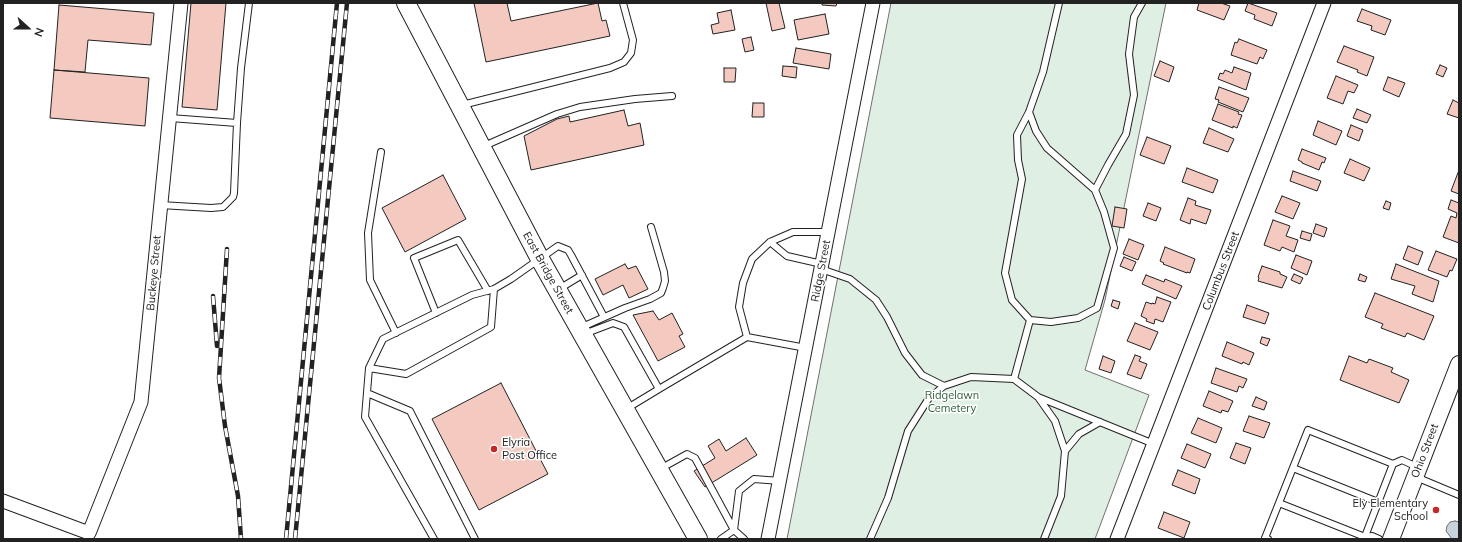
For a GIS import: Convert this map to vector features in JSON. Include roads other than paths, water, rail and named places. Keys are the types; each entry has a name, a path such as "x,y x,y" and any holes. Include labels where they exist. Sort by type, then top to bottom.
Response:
{"main road":[{"name":"East Bridge Street","path":"406,3 540,259 698,539"}],"street":[{"name":"Buckeye Street","path":"3,501 89,533 141,402 181,3"},
{"name":"Ridge Street","path":"768,539 874,3"},
{"name":"Columbus Street","path":"1117,539 1324,3"},
{"name":"Ohio Street","path":"1391,539 1459,364"}],"lane":[{"path":"160,205 211,208 223,207 233,197 241,68 249,3"},
{"path":"459,106 610,68 624,62 631,53 633,40 623,3"},
{"path":"1029,112 1036,131 1047,148 1095,190 1104,212 1114,248 1097,308 1078,318 1051,322 1030,320 1012,300 1005,273 1022,179 1018,160 1017,135 1029,112 1043,72 1059,3"},
{"path":"1095,190 1108,164 1126,134 1134,96 1129,54 1134,17 1142,3"},
{"path":"481,148 557,114 580,107 635,98 672,96"},
{"path":"170,118 230,124 237,123"},
{"path":"381,152 368,233 370,280 396,333"},
{"path":"581,332 604,317 650,299 661,293 665,281 664,272 651,227"},
{"path":"747,337 739,307 743,283 752,259 770,242 793,232 829,232"},
{"path":"436,313 414,258 458,240 488,291"},
{"path":"770,242 787,256 822,267 850,279 876,300 887,317 905,353 922,375 944,386"},
{"path":"434,539 365,417 370,368 383,339 472,295 494,289 558,246 568,250 572,255 604,317"},
{"path":"557,290 582,275"},
{"path":"370,368 406,374 491,327 494,289"},
{"path":"1014,379 1030,320"},
{"path":"581,332 613,323 624,327 660,390"},
{"path":"625,410 747,337 806,348"},
{"path":"870,539 888,498 908,432 929,398 944,386 971,377 1014,379 1038,397 1154,444"},
{"path":"367,393 410,411 475,539"},
{"path":"1038,397 1055,421 1065,451 1061,496 1044,539"},
{"path":"1065,451 1079,434 1100,422"},
{"path":"1268,539 1265,538 1308,430 1393,464"},
{"path":"658,470 687,454 695,458 734,530 744,539"},
{"path":"1365,538 1393,464 1402,460 1417,472 1459,495"},
{"path":"1293,468 1378,502"},
{"path":"721,539 734,530 739,491 754,479 780,481"},
{"path":"1279,503 1365,538 1372,536 1380,539"}],"railway":[{"path":"286,539 337,3"},
{"path":"295,539 347,3"},
{"path":"227,249 219,378 225,426 238,496 241,539"},
{"path":"213,296 217,346"}],"place":[{"name":"Elyria Post Office","path":"494,449"},
{"name":"Ely Elementary School","path":"1436,510"}],"park label":[{"name":"Ridgelawn Cemetery","path":"952,402"}]}
